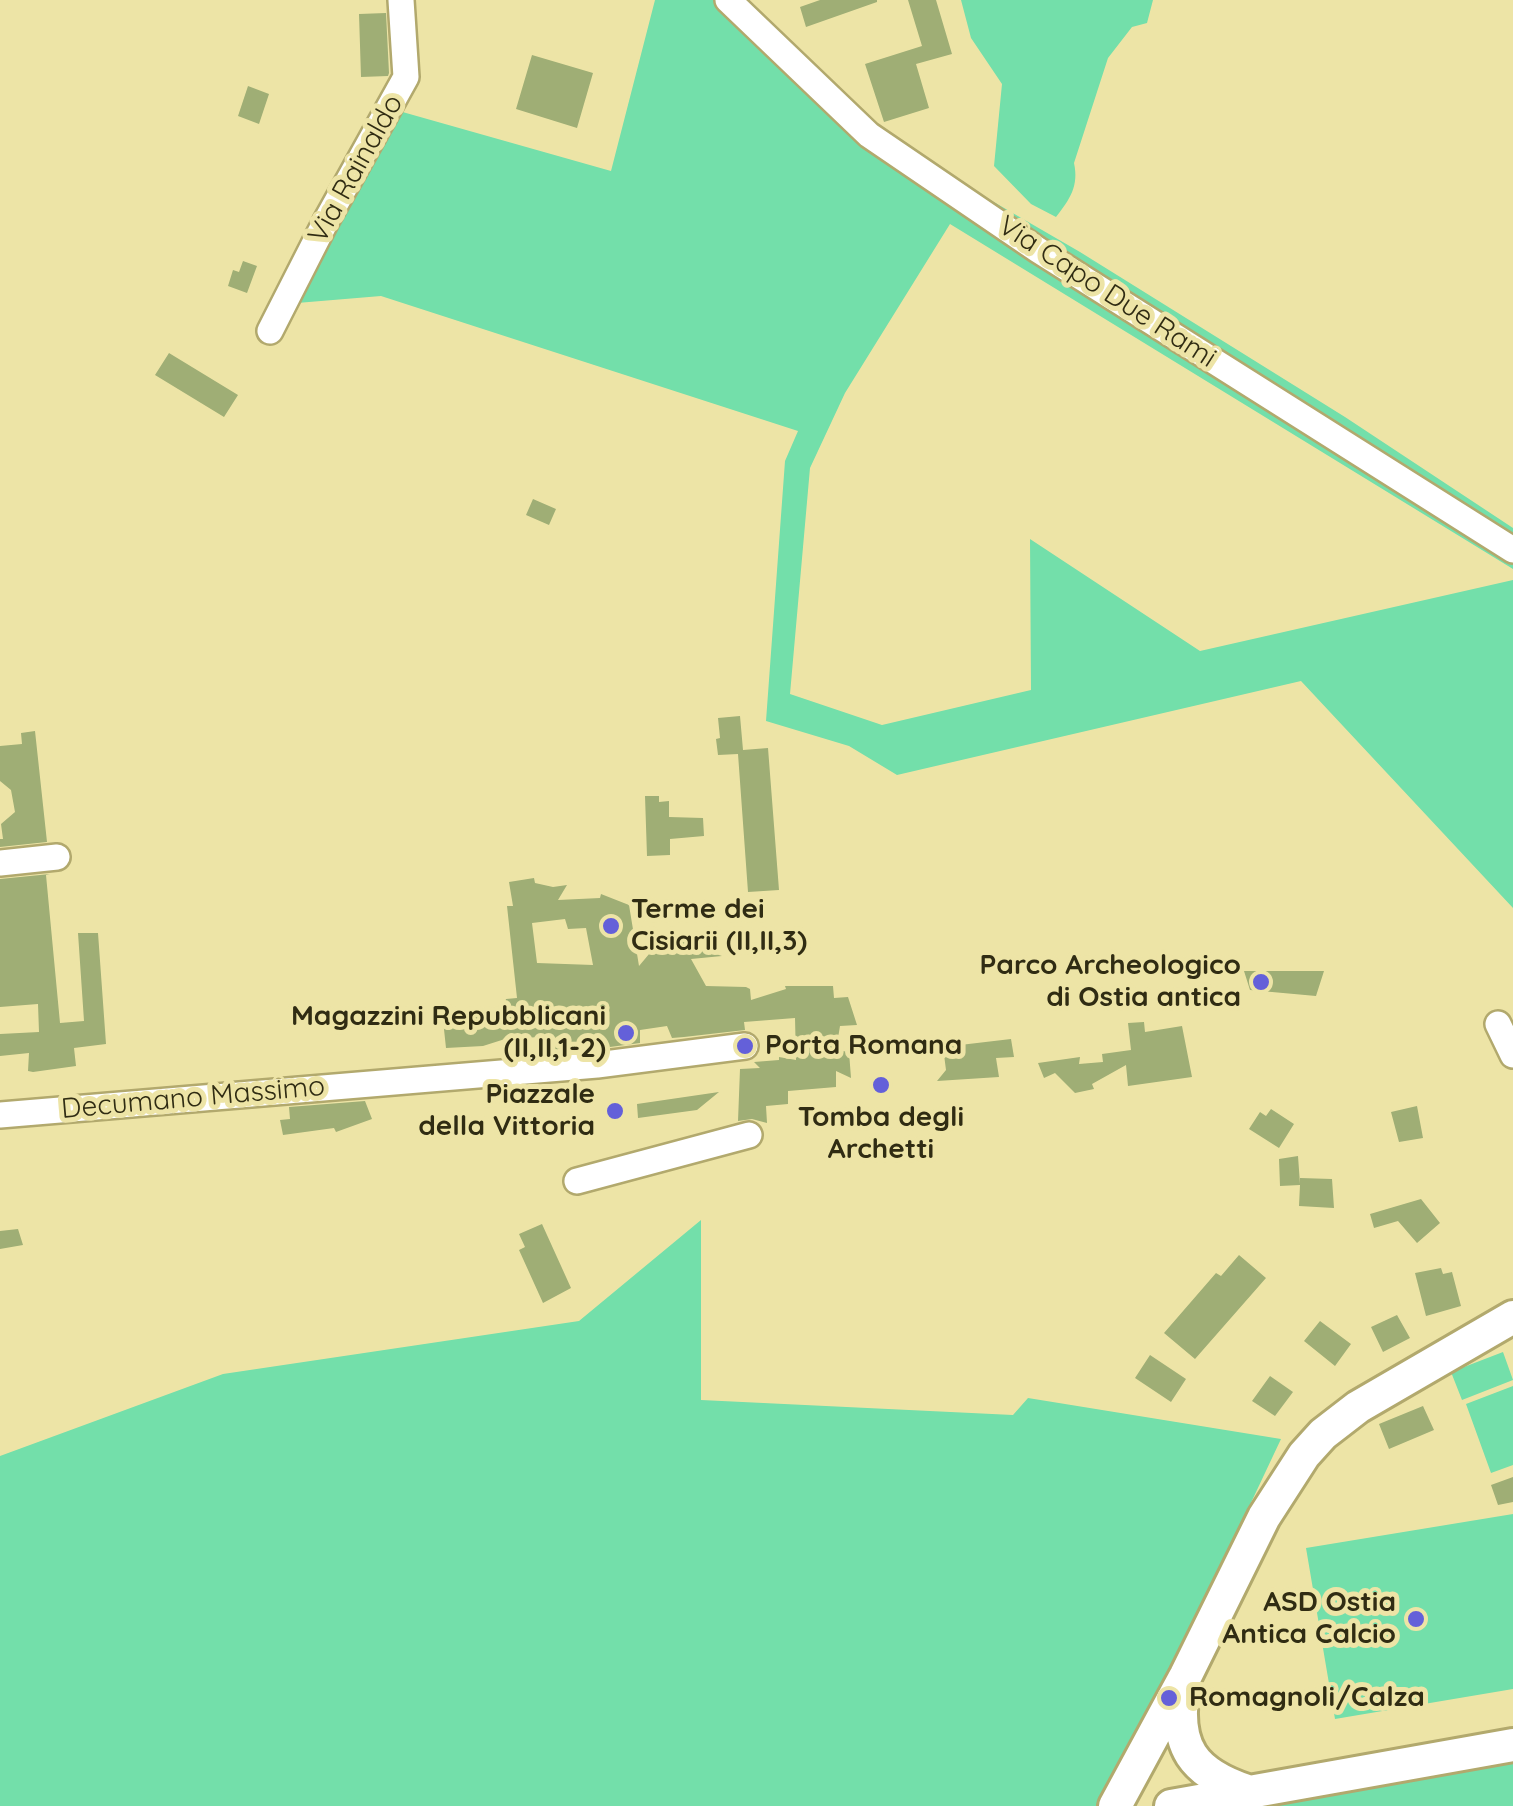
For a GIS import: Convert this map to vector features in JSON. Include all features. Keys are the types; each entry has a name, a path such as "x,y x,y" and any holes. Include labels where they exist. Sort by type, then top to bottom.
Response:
{"main road":[{"path":"1116,1806 1274,1497 1313,1444 1358,1407 1513,1317"},
{"path":"1186,1675 1180,1712 1186,1748 1207,1772 1247,1791"},
{"path":"1171,1806 1513,1746"}],"street":[{"name":"Via Rainaldo","path":"270,331 406,77 401,0"},
{"name":"Via Capo Due Rami","path":"728,0 869,136 1038,250 1513,550"},
{"path":"0,863 57,857"},
{"path":"1498,1024 1513,1055"},
{"name":"Decumano Massimo","path":"0,1115 614,1063 745,1046"},
{"path":"577,1181 749,1135"},
{"path":"1217,1806 1247,1791"}],"green space":[{"path":"655,0 744,0 865,119 973,190 1345,417 1513,528 1513,569 950,224 845,393 810,468 790,694 882,725 1031,690 1030,539 1200,651 1513,580 1513,908 1301,681 897,775 849,746 766,721 785,461 798,431 381,296 297,303 399,111 611,171"},
{"path":"961,0 1153,0 1147,23 1132,27 1108,58 1074,163 1072,192 1056,217 1031,204 994,166 1002,84 971,38"},
{"path":"701,1220 701,1400 1013,1415 1028,1398 1281,1439 1108,1806 0,1806 0,1456 223,1374 579,1321"},
{"path":"1503,1352 1513,1380 1462,1400 1451,1372"},
{"path":"1513,1386 1513,1465 1491,1473 1466,1404"},
{"name":"ASD Ostia Antica Calcio","path":"1513,1514 1513,1689 1335,1719 1306,1548"},
{"path":"1513,1759 1513,1806 1266,1806"}],"building":[{"path":"820,0 877,2 806,27 800,7"},
{"path":"908,0 936,0 952,54 916,64 929,108 884,122 865,64 922,46"},
{"path":"386,13 388,76 361,77 359,14"},
{"path":"532,55 593,73 577,128 516,109"},
{"path":"248,86 269,94 259,124 238,116"},
{"path":"243,261 257,266 247,293 228,286 233,270 239,272"},
{"path":"169,353 238,395 224,417 155,375"},
{"path":"533,499 556,509 549,525 526,515"},
{"path":"740,716 743,750 768,748 779,890 748,892 738,754 718,755 716,739 720,738 718,718"},
{"path":"35,731 47,842 0,847 1,824 15,812 11,790 0,781 0,746 22,744 21,733"},
{"path":"645,796 659,796 659,802 669,801 669,817 703,818 704,836 670,839 670,855 647,856"},
{"path":"50,874 46,875 60,1023 84,1021 78,933 98,933 106,1044 74,1048 76,1066 33,1072 28,1071 29,1053 0,1056 0,1034 39,1032 38,1004 0,1007 0,879"},
{"path":"534,878 535,883 553,887 567,885 558,900 600,898 601,894 629,905 639,966 660,941 689,940 691,946 722,956 691,959 706,986 746,987 750,989 751,1000 786,989 785,986 833,986 834,998 848,997 857,1025 840,1026 836,1050 849,1052 851,1078 836,1071 836,1087 788,1091 788,1104 766,1106 767,1123 738,1121 740,1069 760,1068 754,1062 779,1057 796,1060 795,1018 744,1022 745,1030 672,1038 667,1026 640,1030 640,1043 595,1049 540,1053 540,1037 446,1048 443,1020 490,1016 503,1009 506,999 517,998 507,906 513,906 509,882","holes":["565,919 568,929 586,928 593,965 537,963 532,923"]},
{"path":"1244,971 1324,971 1316,996 1250,990"},
{"path":"1144,1022 1145,1032 1182,1026 1192,1077 1128,1086 1126,1065 1092,1084 1094,1089 1075,1093 1055,1073 1044,1078 1038,1063 1080,1057 1079,1064 1103,1062 1102,1054 1131,1050 1128,1023"},
{"path":"1011,1039 1014,1057 996,1058 999,1077 937,1081 946,1070 943,1047"},
{"path":"719,1092 697,1110 638,1118 637,1104"},
{"path":"365,1101 372,1119 336,1132 334,1128 283,1135 280,1120 290,1119 289,1107"},
{"path":"1417,1106 1423,1138 1399,1142 1391,1112"},
{"path":"1271,1109 1294,1124 1279,1148 1249,1129 1260,1112 1266,1116"},
{"path":"1298,1156 1300,1184 1300,1178 1332,1179 1334,1208 1299,1206 1300,1185 1280,1186 1279,1159"},
{"path":"1421,1199 1440,1223 1417,1243 1398,1221 1374,1228 1370,1214"},
{"path":"542,1224 571,1288 543,1303 519,1250 525,1247 519,1234"},
{"path":"18,1229 23,1245 0,1249 0,1231"},
{"path":"1239,1255 1266,1278 1195,1359 1164,1333 1216,1273 1221,1276"},
{"path":"1441,1268 1443,1274 1452,1272 1461,1306 1426,1316 1415,1273"},
{"path":"1397,1315 1410,1338 1383,1352 1371,1327"},
{"path":"1320,1321 1351,1344 1335,1366 1304,1341"},
{"path":"1150,1355 1186,1379 1171,1402 1135,1378"},
{"path":"1270,1376 1293,1392 1275,1416 1252,1401"},
{"path":"1423,1406 1434,1430 1389,1449 1379,1424"},
{"path":"1513,1477 1513,1502 1498,1505 1491,1485"}],"place":[{"name":"Terme dei Cisiarii (II,II,3)","path":"611,926"},
{"name":"Parco Archeologico di Ostia antica","path":"1261,982"},
{"name":"Magazzini Repubblicani (II,II,1-2)","path":"626,1033"},
{"name":"Porta Romana","path":"745,1046"},
{"name":"Tomba degli Archetti","path":"881,1085"},
{"name":"Piazzale della Vittoria","path":"615,1111"},
{"name":"ASD Ostia Antica Calcio","path":"1416,1619"},
{"name":"Romagnoli/Calza","path":"1169,1698"}]}
